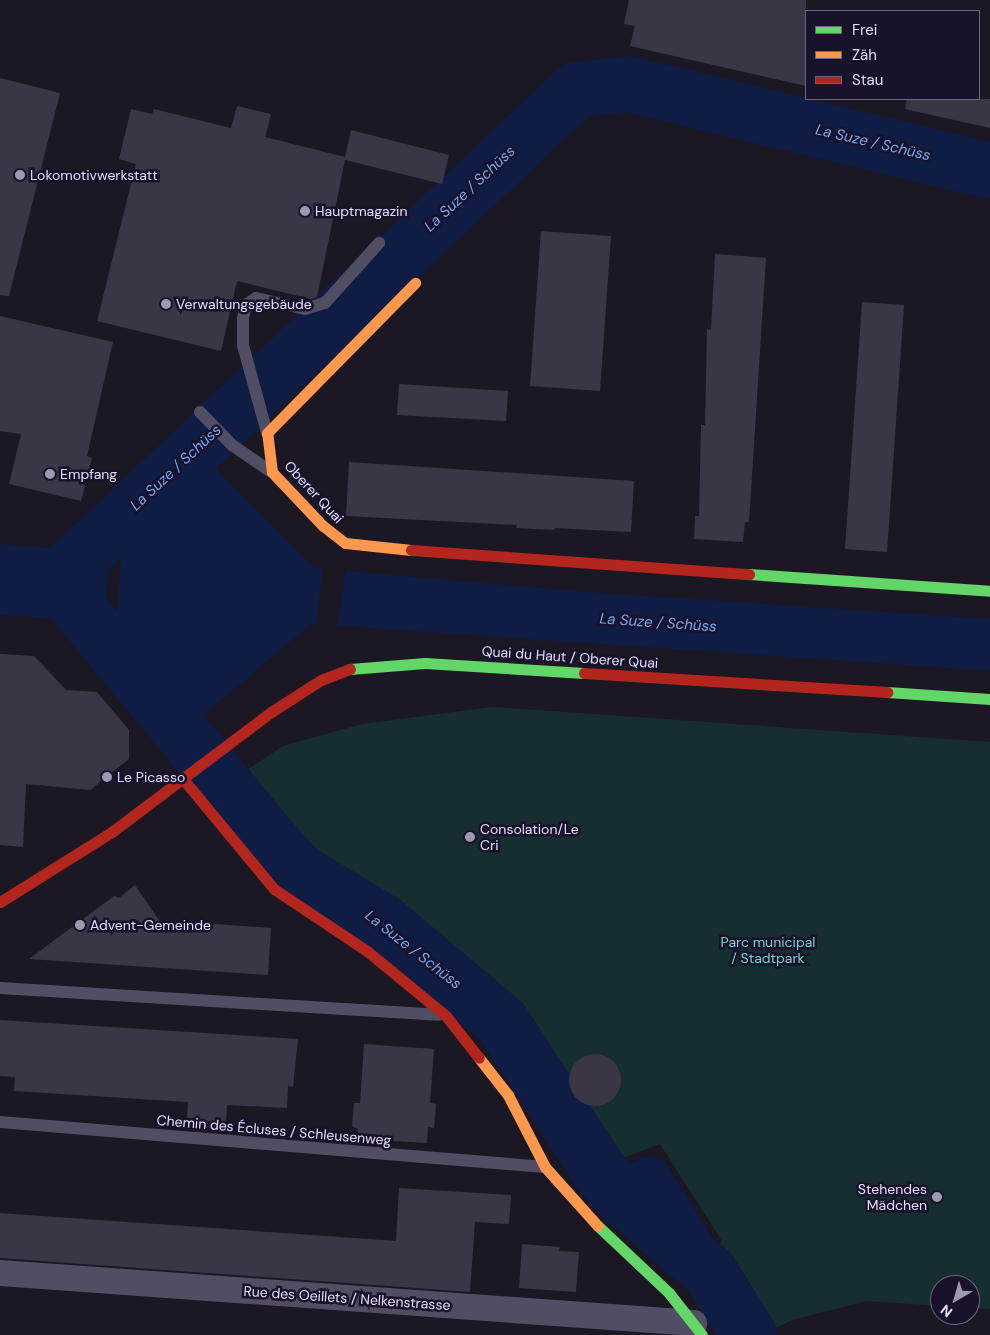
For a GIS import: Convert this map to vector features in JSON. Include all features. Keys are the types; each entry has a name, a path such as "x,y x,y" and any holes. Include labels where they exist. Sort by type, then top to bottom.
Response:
{"street":[{"path":"264,427 415,283"},
{"name":"Oberer Quai","path":"264,427 272,472 338,539 363,547 990,591"},
{"name":"Quai du Haut / Oberer Quai","path":"0,902 113,831 271,712 321,680 370,665 425,663 990,699"},
{"path":"183,780 274,889 307,914 368,950 446,1016 508,1095 545,1167 589,1217 669,1293 698,1329"},
{"name":"Rue des Oeillets / Nelkenstrasse","path":"0,1273 698,1329"}],"lane":[{"path":"264,427 250,379 243,345 242,318 246,305 256,298 305,309 325,302 378,243"},
{"path":"205,416 232,445 272,472"},
{"path":"0,988 446,1016"},
{"name":"Chemin des Écluses / Schleusenweg","path":"0,1122 545,1167"}],"green space":[{"name":"Parc municipal / Stadtpark","path":"492,707 990,742 990,1309 980,1308 980,1275 930,1275 930,1305 866,1301 792,1320 766,1333 718,1247 722,1241 660,1144 602,1166 511,1014 328,870 235,778 283,746 362,724"}],"water":[{"path":"210,463 314,568 588,592 990,619 990,671 311,624 194,723 111,622 0,615 0,544 88,551 116,550"},
{"path":"651,1155 665,1162 715,1242 713,1249 721,1260 710,1272 623,1198 600,1172 614,1170"}],"pier":[{"path":"116,547 121,552 117,621 110,626 96,624 106,615 109,556 102,548"},
{"path":"323,566 346,568 337,629 316,627"}],"building":[{"path":"629,0 806,0 805,86 630,46 635,26 624,24"},
{"name":"Lokomotivwerkstatt","path":"0,78 60,93 9,296 0,295"},
{"path":"990,99 990,128 905,109 907,100"},
{"path":"237,106 271,114 265,137 345,157 351,130 449,155 442,184 345,160 317,297 311,299 237,281 221,351 97,321 136,164 119,159 131,109 152,114 154,109 231,128"},
{"path":"541,231 611,236 600,391 530,386"},
{"path":"715,254 766,258 749,522 745,522 743,542 694,539 695,516 699,516 701,425 705,425 707,329 711,330"},
{"path":"862,302 904,305 887,552 845,549"},
{"path":"0,316 113,342 87,456 92,458 81,501 9,484 21,434 0,431"},
{"path":"399,384 508,391 506,421 397,415"},
{"path":"349,462 634,481 631,532 516,528 517,525 346,516"},
{"path":"0,654 34,656 66,690 97,692 129,730 129,759 90,790 26,784 23,847 0,845"},
{"path":"135,885 159,920 271,928 268,975 29,959 114,896 119,898"},
{"path":"0,1020 298,1039 293,1087 288,1086 287,1108 227,1105 226,1122 187,1120 188,1102 14,1091 15,1077 0,1076"},
{"path":"364,1044 434,1049 430,1103 436,1104 434,1128 428,1127 427,1143 358,1139 358,1129 352,1126 354,1103 360,1103"},
{"path":"595,1054 605,1056 613,1062 619,1070 621,1080 619,1090 613,1098 605,1104 595,1106 585,1104 577,1098 571,1090 569,1080 571,1070 577,1062 585,1056"},
{"path":"399,1188 511,1195 509,1224 475,1222 470,1292 0,1258 0,1213 396,1241"},
{"path":"522,1244 560,1247 559,1251 579,1252 576,1292 519,1288"}],"waterway":[{"name":"La Suze / Schüss","path":"56,581 576,90 628,84 990,171"},
{"name":"La Suze / Schüss","path":"56,581 281,852 302,873 383,922 502,1022 600,1172 623,1198 710,1272 749,1335"}],"traffic: fast":[{"path":"749,574 990,591"},
{"path":"350,669 425,663 584,673"},
{"path":"887,692 990,699"},
{"path":"598,1226 669,1293 702,1335"}],"traffic: slow":[{"path":"411,550 345,543 323,526 272,472 267,433 415,283"},
{"path":"479,1058 508,1095 545,1167 598,1226"}],"traffic: jam":[{"path":"411,550 749,574"},
{"path":"0,902 113,831 271,712 321,680 350,669"},
{"path":"584,673 887,692"},
{"path":"183,779 274,889 367,951 446,1016 479,1058"}],"place":[{"name":"Lokomotivwerkstatt","path":"20,175"},
{"name":"Hauptmagazin","path":"305,211"},
{"name":"Verwaltungsgebäude","path":"166,304"},
{"name":"Empfang","path":"50,474"},
{"name":"Le Picasso","path":"107,777"},
{"name":"Consolation/Le Cri","path":"470,837"},
{"name":"Advent-Gemeinde","path":"80,925"},
{"name":"Stehendes Mädchen","path":"937,1197"}]}
